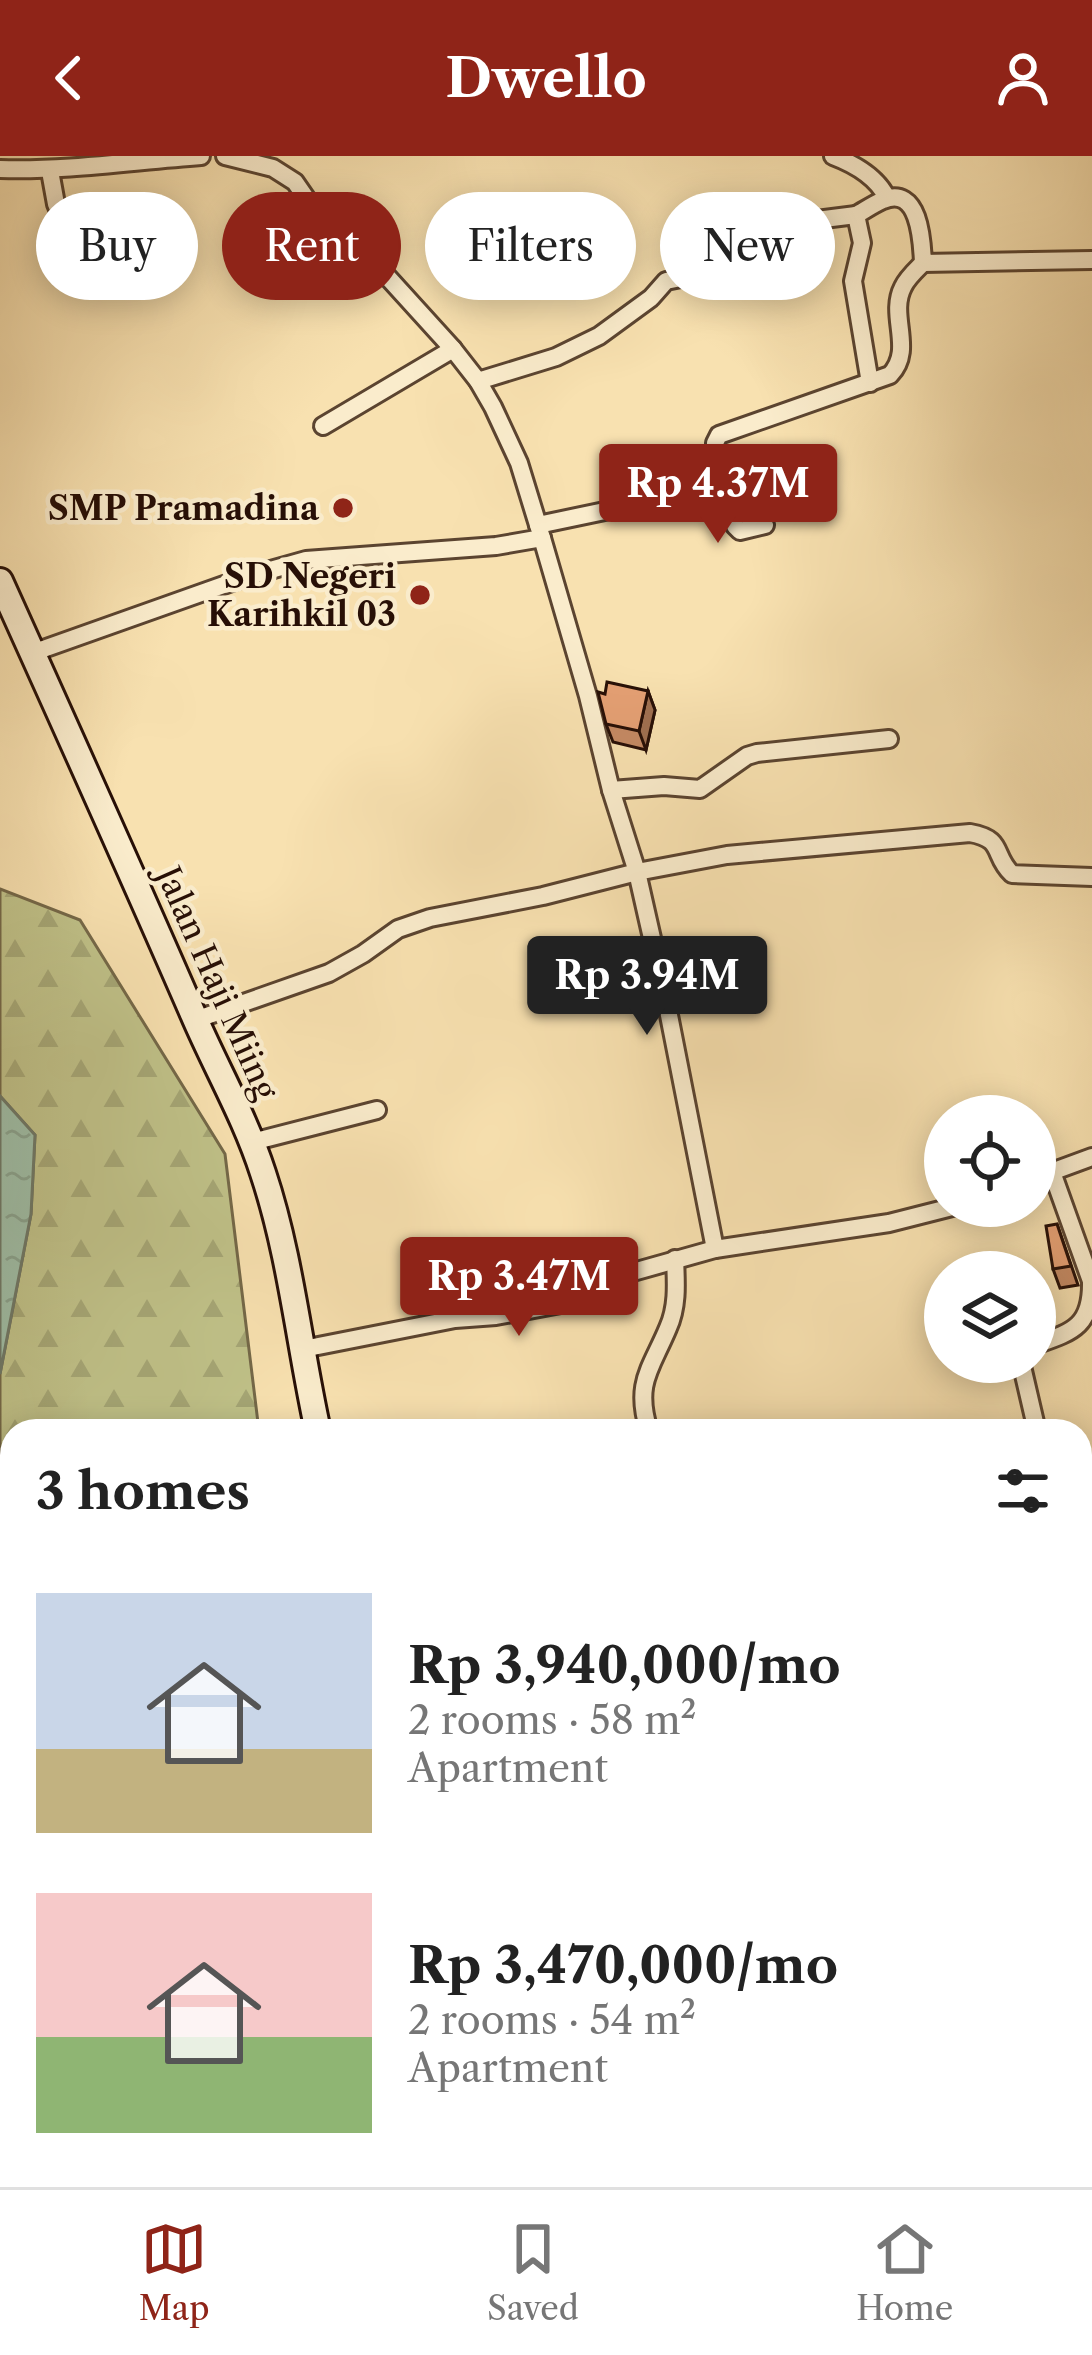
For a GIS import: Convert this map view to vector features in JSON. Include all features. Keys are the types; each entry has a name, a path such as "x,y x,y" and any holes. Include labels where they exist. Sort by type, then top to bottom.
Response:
{"main road":[{"name":"Jalan Haji Miing","path":"0,581 252,1142 284,1244 316,1419"}],"street":[{"path":"0,169 50,171 201,156"},
{"path":"225,156 274,162 295,182 326,227 384,273 478,381 519,463 637,872 715,1250"},
{"path":"833,156 881,186 887,197"},
{"path":"50,171 54,192"},
{"path":"478,381 556,357 599,336 651,298 666,281 711,272 731,242 752,228 856,215 887,197 901,198 916,215 922,263"},
{"path":"856,215 862,242 853,281 870,383"},
{"path":"765,525 740,531 735,526 715,443 719,435 890,375 900,365 899,301 904,283 922,263 1092,260"},
{"path":"323,426 453,350"},
{"path":"32,653 307,560 430,552 540,532 724,486"},
{"path":"611,790 700,789 757,753 889,739"},
{"path":"195,1020 329,973 398,929 430,918 727,855 970,833 994,842 1012,874 1092,877"},
{"path":"252,1142 377,1110"},
{"path":"1056,1170 1092,1157"},
{"path":"1056,1203 1090,1281 1092,1297 1079,1327 1056,1337"},
{"path":"303,1349 577,1301 633,1272 675,1259 924,1214"},
{"path":"645,1419 643,1392 650,1362 670,1324 677,1290 675,1259"},
{"path":"1026,1383 1034,1419"}],"green space":[{"path":"0,889 80,920 225,1154 258,1419 0,1419 0,1374 31,1214 35,1135 0,1096"}],"water":[{"path":"0,1096 35,1135 31,1214 0,1374"}],"building":[{"path":"607,682 648,691 639,731 606,724 598,692 605,694"},
{"path":"1056,1224 1071,1266 1056,1268 1056,1251 1050,1251 1046,1227"}],"place":[{"name":"SMP Pramadina","path":"343,508"},
{"name":"SD Negeri Karihkil 03","path":"420,595"}]}
